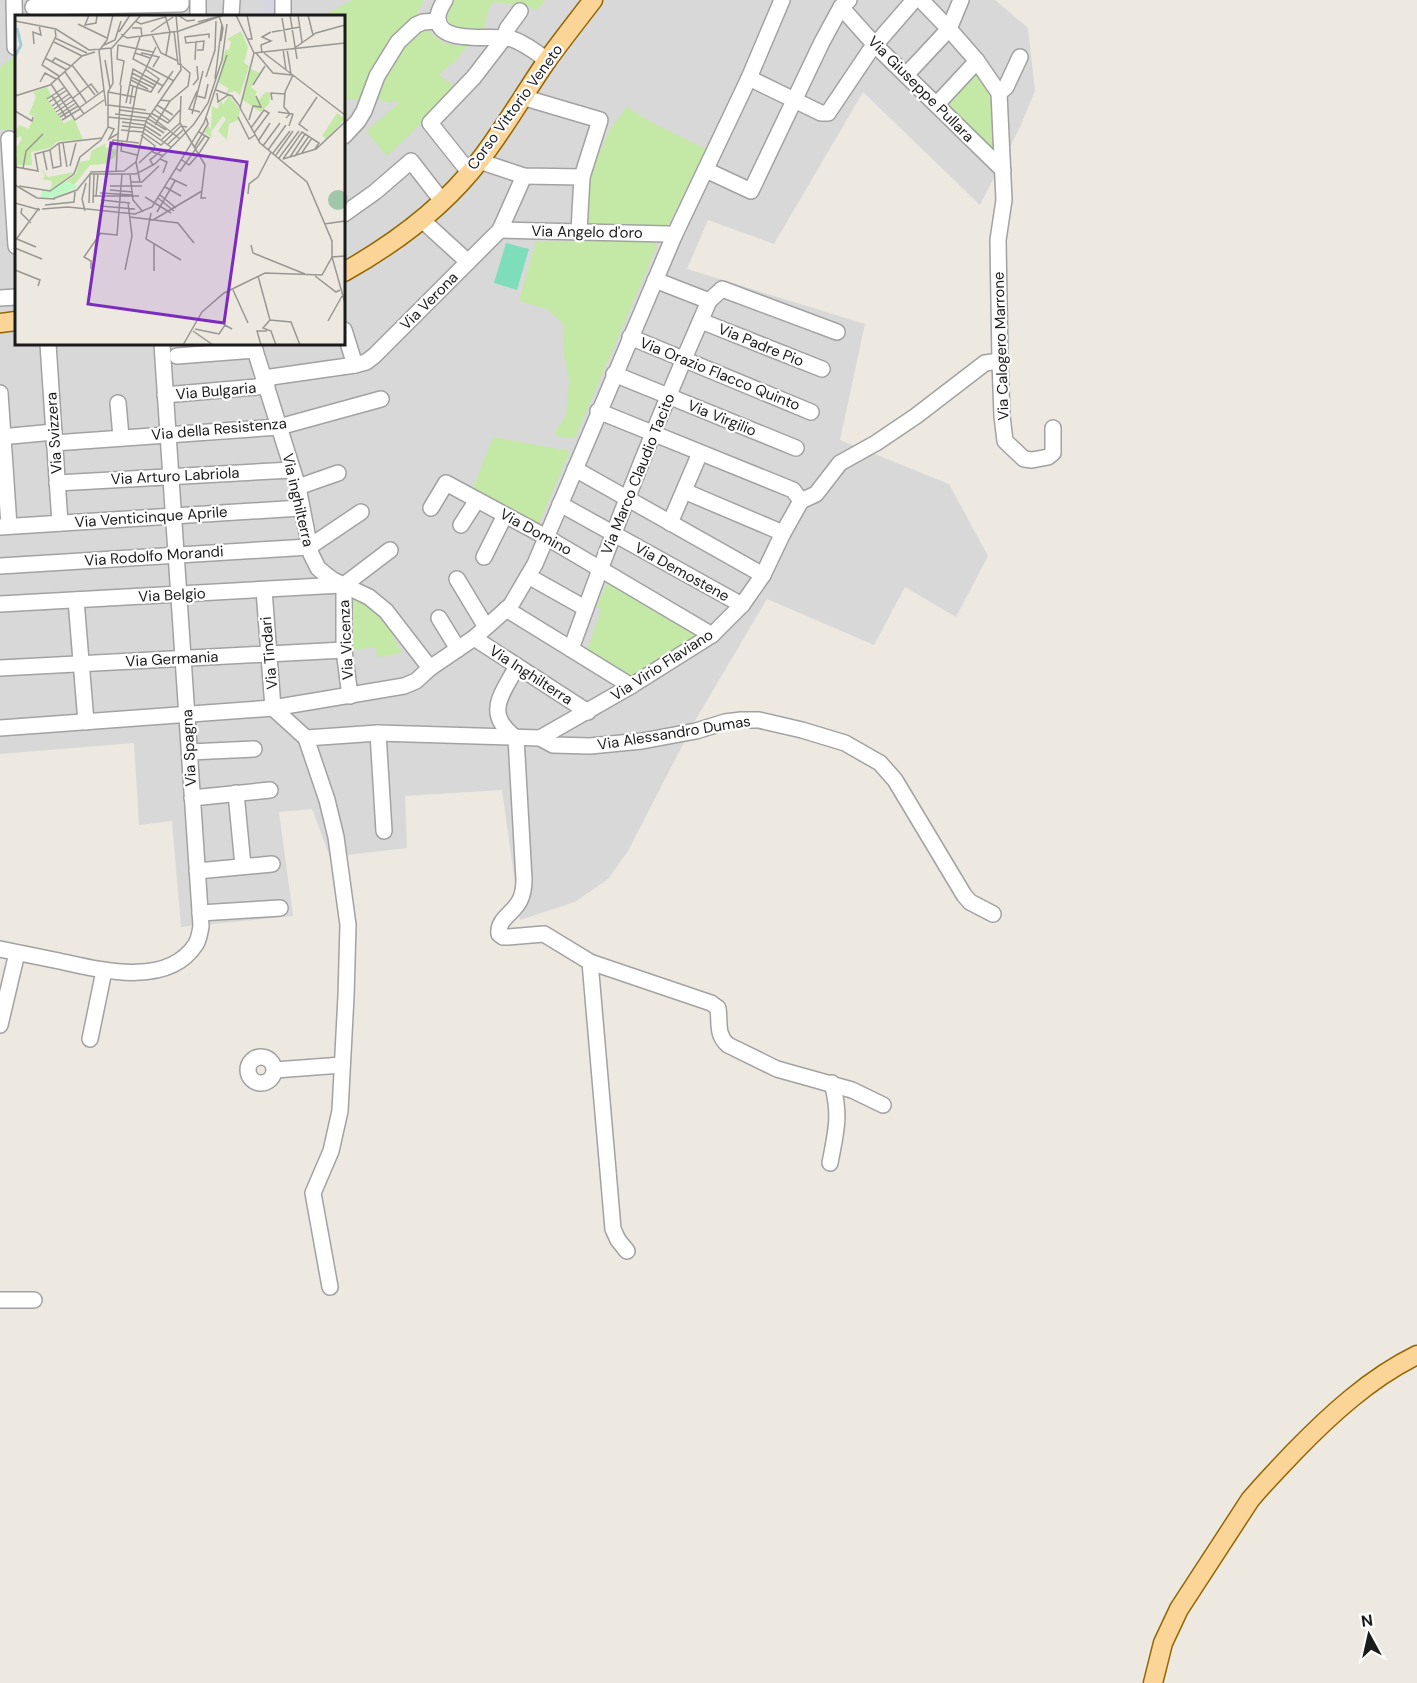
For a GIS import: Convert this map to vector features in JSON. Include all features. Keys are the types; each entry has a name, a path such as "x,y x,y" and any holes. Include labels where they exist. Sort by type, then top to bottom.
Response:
{"main road":[{"name":"Corso Vittorio Veneto","path":"345,271 367,259 422,219 474,166 593,0"},
{"path":"0,323 15,321"},
{"path":"1153,1683 1163,1643 1179,1609 1250,1500 1340,1408 1377,1378 1417,1355"}],"street":[{"path":"33,7 77,8 181,4 181,0"},
{"path":"231,15 232,0"},
{"path":"445,0 438,14 438,21 446,32 454,35 504,38 516,41 548,61"},
{"path":"0,728 273,708 407,685 416,681 430,668 474,638 511,605 535,564 674,236 749,78 782,0"},
{"path":"749,78 821,113 828,113 875,45 914,0"},
{"path":"921,0 977,61 999,93 1006,87 1020,57"},
{"path":"906,75 949,29 961,0"},
{"path":"10,3 15,47"},
{"path":"706,170 751,191 822,42 845,3"},
{"name":"Via Giuseppe Pullara","path":"845,3 875,45 1003,170"},
{"path":"520,11 507,29 504,38 474,77 430,123 474,166 524,176 582,177"},
{"path":"345,135 364,111 377,76 398,42 416,25 438,21"},
{"path":"937,105 977,61"},
{"name":"Via Calogero Marrone","path":"999,93 1004,200 998,240 1000,361 1005,441 1024,459 1048,458 1053,453 1053,428"},
{"path":"522,98 600,120 582,177 579,231"},
{"path":"9,139 15,216"},
{"path":"345,213 375,192 411,161 442,201"},
{"path":"500,230 524,176"},
{"path":"422,219 468,262"},
{"name":"Via Angelo d'oro","path":"500,230 674,236"},
{"name":"Via Verona","path":"266,382 366,362 500,230"},
{"path":"655,280 709,301 722,289 837,332"},
{"path":"0,298 15,297"},
{"name":"Via Marco Claudio Tacito","path":"571,649 613,534 709,301"},
{"name":"Via Padre Pio","path":"701,321 822,369"},
{"path":"345,333 355,365"},
{"name":"Via Orazio Flacco Quinto","path":"630,337 811,412"},
{"name":"Via Svizzera","path":"48,345 60,523"},
{"name":"Via Spagna","path":"0,949 104,971 125,972 171,966 187,956 198,942 201,926 162,345"},
{"path":"177,356 254,347"},
{"name":"Via inghilterra","path":"254,347 298,487 309,547 318,568 333,580 369,597 386,611 430,668"},
{"name":"Via Virio Flaviano","path":"540,738 588,712 712,635 742,605 763,575 801,501 816,494 840,463 876,443 916,416 984,363 1000,361"},
{"name":"Via Virgilio","path":"614,374 796,448"},
{"name":"Via Bulgaria","path":"165,395 266,382"},
{"path":"0,393 5,526"},
{"name":"Via della Resistenza","path":"2,436 121,437 279,427 381,399"},
{"path":"118,403 121,437"},
{"path":"598,411 793,490 801,501"},
{"path":"670,523 700,453"},
{"path":"575,469 763,575"},
{"name":"Via Arturo Labriola","path":"57,483 292,470"},
{"path":"298,487 338,473"},
{"name":"Via Domino","path":"430,508 446,483 546,537 712,635"},
{"path":"684,491 783,533"},
{"path":"461,525 477,500"},
{"name":"Via Demostene","path":"560,504 742,605"},
{"name":"Via Venticinque Aprile","path":"5,526 301,507"},
{"path":"309,547 361,512"},
{"path":"484,557 505,515"},
{"name":"Via Rodolfo Morandi","path":"0,566 309,547"},
{"path":"344,585 390,550"},
{"path":"528,576 585,608"},
{"path":"457,579 486,627"},
{"name":"Via Belgio","path":"0,604 344,585"},
{"name":"Via Vicenza","path":"344,585 344,650 350,696"},
{"name":"Via Tindari","path":"264,590 273,708 306,738"},
{"path":"76,600 86,722"},
{"path":"506,609 631,686"},
{"path":"439,618 458,649"},
{"name":"Via Inghilterra","path":"474,638 588,712"},
{"name":"Via Germania","path":"0,668 344,650"},
{"path":"517,666 497,704 501,722 516,738 524,879 520,901 500,923 499,934 507,937 544,934 590,962 711,1003 718,1008 720,1034 728,1045 777,1069 832,1083 883,1105"},
{"name":"Via Alessandro Dumas","path":"306,738 378,733 540,738 553,745 600,745 653,739 741,720 759,720 802,730 845,743 880,763 895,780 963,895 970,902 993,914"},
{"path":"378,733 384,831"},
{"path":"306,738 334,828 348,925 340,1111 331,1151 313,1193 330,1287"},
{"path":"190,752 254,748"},
{"path":"192,798 270,790"},
{"path":"236,794 243,866"},
{"path":"197,871 272,864"},
{"path":"200,913 279,908"},
{"path":"0,1025 17,953"},
{"path":"590,962 613,1229 627,1251"},
{"path":"90,1040 104,971"},
{"path":"275,1070 342,1065"},
{"path":"830,1162 838,1121 832,1083"},
{"path":"0,1300 34,1300"}],"shaded area":[{"path":"0,0 995,0 1028,28 1035,91 1020,127 980,205 863,92 774,244 708,220 687,269 865,324 840,440 949,484 988,556 956,617 905,587 874,645 767,599 696,719 628,851 608,879 575,902 520,920 502,790 405,796 407,848 330,857 312,809 279,812 293,916 181,927 172,821 139,825 134,743 0,754"},
{"path":"264,0 280,0 280,15 264,15"}],"green space":[{"path":"352,0 424,0 417,14 432,34 442,42 467,46 453,64 451,63 439,75 458,89 387,156 366,131 399,103 393,100 391,103 371,98 345,100 345,15 327,14"},
{"path":"453,0 545,0 536,11 529,6 524,12 515,5 494,2 485,20 484,33 461,29 447,21 445,16"},
{"path":"15,56 15,129 0,130 0,67"},
{"path":"979,69 992,89 999,154 946,103"},
{"path":"627,107 651,122 706,149 667,228 586,225 588,179 610,129"},
{"path":"536,241 654,241 657,246 575,438 555,436 556,430 566,416 569,380 563,351 564,325 547,309 519,301"},
{"path":"506,243 529,249 517,290 494,283"},
{"path":"493,437 570,451 537,528 471,493"},
{"path":"608,581 697,635 632,681 587,651 601,609 596,607"},
{"path":"349,597 369,606 382,618 402,653 377,657 376,647 352,650"}]}
